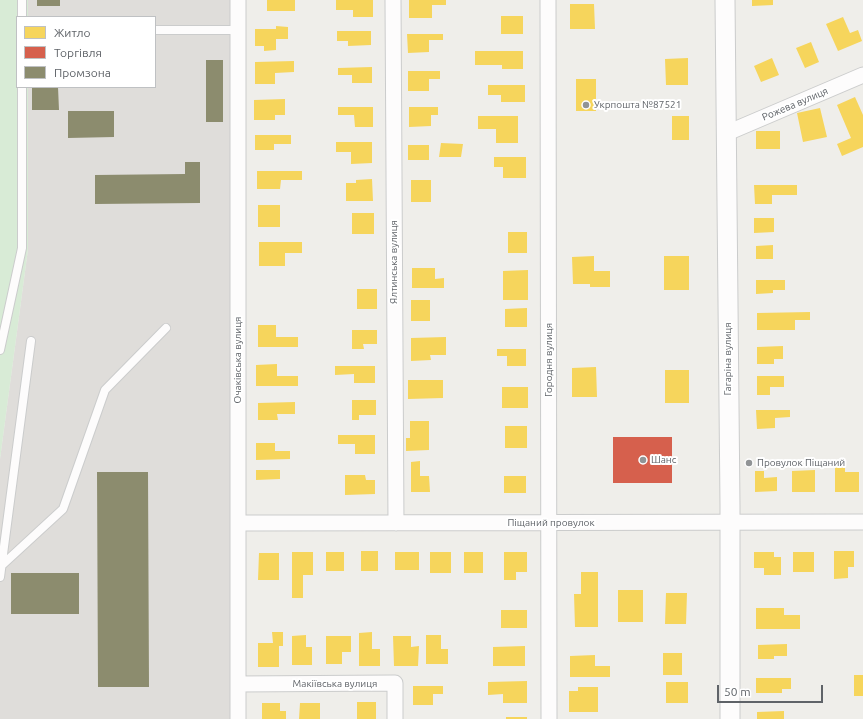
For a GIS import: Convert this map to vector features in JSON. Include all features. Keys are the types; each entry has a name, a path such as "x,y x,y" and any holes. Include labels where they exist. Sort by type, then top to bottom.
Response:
{"street":[{"name":"Очаківська вулиця","path":"238,0 238,719"},
{"name":"Ялтинська вулиця","path":"393,0 396,523"},
{"name":"Городня вулиця","path":"548,0 549,719"},
{"name":"Гагаріна вулиця","path":"725,0 730,523 730,719"},
{"name":"Рожева вулиця","path":"726,133 863,75"},
{"name":"Піщаний провулок","path":"238,524 863,522"},
{"name":"Макіївська вулиця","path":"238,684 395,683 395,719"}],"lane":[{"path":"22,0 22,16"},
{"path":"156,30 238,30"},
{"path":"0,350 22,248 22,88"},
{"path":"2,566 63,509 105,390 166,328"},
{"path":"0,577 31,341"}],"shaded area":[{"path":"28,0 230,0 230,719 0,719 0,459 28,249 28,88 156,88 156,16 28,16"}],"green space":[{"path":"0,0 28,0 28,16 16,16 16,88 28,88 28,249 0,459"}],"building: Житло":[{"path":"267,0 295,0 295,11 267,11"},
{"path":"336,0 373,0 373,17 353,17 353,10 336,10"},
{"path":"409,0 446,0 446,5 432,5 432,18 409,18"},
{"path":"752,0 773,0 773,5 752,6"},
{"path":"570,4 594,4 595,29 570,29"},
{"path":"501,16 523,16 523,34 501,34"},
{"path":"843,17 850,33 858,30 862,41 838,51 826,24"},
{"path":"276,26 288,27 288,39 276,39 276,50 264,51 264,46 255,46 255,29 276,29"},
{"path":"337,31 371,31 371,45 348,46 348,41 337,41"},
{"path":"407,34 443,34 443,40 429,40 429,52 408,53"},
{"path":"811,42 819,62 805,68 796,48"},
{"path":"475,51 523,51 523,69 502,69 502,65 475,65"},
{"path":"688,58 688,85 666,85 665,59"},
{"path":"772,58 779,75 761,82 754,66"},
{"path":"294,61 294,72 275,73 275,84 255,84 255,62"},
{"path":"372,67 372,83 352,83 352,75 338,75 338,68"},
{"path":"408,71 440,71 440,79 429,79 429,91 408,91"},
{"path":"576,79 596,79 596,111 576,111"},
{"path":"488,85 525,85 525,102 501,102 501,95 488,95"},
{"path":"855,97 863,115 863,147 842,156 837,144 851,138 837,105"},
{"path":"285,99 285,115 275,115 275,120 254,120 254,100"},
{"path":"338,107 373,107 373,127 355,127 354,115 338,115"},
{"path":"409,107 438,107 438,115 431,115 431,126 409,127"},
{"path":"820,108 827,137 803,142 797,113"},
{"path":"478,116 518,116 518,143 496,143 496,129 478,129"},
{"path":"672,116 689,116 689,140 672,140"},
{"path":"756,131 780,131 780,149 756,149"},
{"path":"255,135 291,135 291,144 274,144 274,150 255,150"},
{"path":"336,142 372,142 372,163 351,164 351,152 336,152"},
{"path":"441,143 463,144 461,157 439,157"},
{"path":"408,145 429,145 429,160 408,160"},
{"path":"494,157 526,157 526,178 503,178 503,167 494,167"},
{"path":"257,171 302,171 302,180 281,180 280,189 257,189"},
{"path":"372,179 373,201 346,201 346,183 356,183 356,180"},
{"path":"411,180 431,180 431,202 411,202"},
{"path":"754,185 797,185 797,195 772,195 772,204 755,204"},
{"path":"258,205 280,205 280,227 258,227"},
{"path":"352,213 374,213 374,234 352,234"},
{"path":"754,218 774,218 774,232 754,233"},
{"path":"508,232 527,232 527,253 508,253"},
{"path":"259,242 302,242 302,253 285,253 285,266 259,266"},
{"path":"773,245 773,259 756,259 756,246"},
{"path":"594,256 594,271 610,271 610,287 590,287 590,284 573,284 572,257"},
{"path":"664,256 689,256 689,290 664,290"},
{"path":"412,268 435,268 435,279 444,278 444,288 412,288"},
{"path":"528,270 528,300 503,300 503,271"},
{"path":"756,280 785,280 785,290 773,290 773,293 756,294"},
{"path":"357,289 377,289 377,309 357,309"},
{"path":"411,300 430,300 430,321 411,321"},
{"path":"527,308 527,327 505,327 505,309"},
{"path":"810,312 810,320 795,320 795,330 757,330 757,313"},
{"path":"258,325 276,325 276,337 298,337 298,347 258,347"},
{"path":"352,330 377,330 377,344 363,344 364,349 352,349"},
{"path":"446,337 446,355 430,355 431,360 411,361 411,338"},
{"path":"783,346 783,359 774,359 774,364 757,364 757,347"},
{"path":"497,349 526,349 526,366 507,366 507,356 497,356"},
{"path":"277,364 277,376 298,376 298,386 256,386 256,365"},
{"path":"335,366 375,366 375,383 354,383 354,374 335,375"},
{"path":"596,367 597,397 572,397 572,368"},
{"path":"665,370 689,370 689,403 665,403"},
{"path":"757,376 784,376 784,387 770,387 770,395 757,395"},
{"path":"408,380 443,380 443,398 408,399"},
{"path":"502,387 528,387 528,408 502,408"},
{"path":"352,400 376,400 376,415 359,415 359,420 352,420"},
{"path":"295,402 295,414 277,414 278,420 258,420 258,403"},
{"path":"756,410 790,410 790,417 775,418 775,428 757,429"},
{"path":"410,421 429,421 429,450 406,451 406,438 410,438"},
{"path":"505,426 527,426 527,448 505,448"},
{"path":"338,435 375,435 375,454 355,454 355,444 338,444"},
{"path":"256,443 275,443 275,451 290,451 290,459 256,460"},
{"path":"835,460 845,460 845,472 859,472 859,492 835,492"},
{"path":"420,461 420,476 429,476 430,492 411,492 411,462"},
{"path":"256,470 280,470 280,479 256,480"},
{"path":"815,470 815,492 792,492 792,471"},
{"path":"755,471 764,471 764,478 777,477 777,491 755,492"},
{"path":"345,475 365,475 366,480 375,480 375,494 345,495"},
{"path":"504,476 526,476 526,493 504,493"},
{"path":"361,551 378,551 378,571 361,571"},
{"path":"834,551 854,551 854,567 848,567 848,578 834,579"},
{"path":"292,552 313,552 313,575 303,575 303,598 292,598"},
{"path":"326,552 344,552 344,571 326,571"},
{"path":"395,552 419,552 419,570 395,570"},
{"path":"430,552 451,552 451,573 430,573"},
{"path":"464,552 483,552 483,573 464,573"},
{"path":"504,552 527,552 527,572 516,572 516,580 504,580"},
{"path":"754,552 774,552 774,557 781,557 781,575 764,575 764,568 754,568"},
{"path":"793,552 814,552 814,572 793,572"},
{"path":"259,553 279,553 279,580 258,580"},
{"path":"581,572 598,572 598,627 575,627 574,594 581,594"},
{"path":"618,590 643,590 643,622 618,622"},
{"path":"666,593 687,593 686,624 665,624"},
{"path":"756,608 784,608 784,615 800,615 800,629 756,629"},
{"path":"501,610 527,610 527,628 501,628"},
{"path":"272,632 283,632 283,646 279,646 279,667 258,667 258,643 273,643"},
{"path":"372,632 372,649 380,649 380,666 359,666 359,633"},
{"path":"306,635 306,647 312,647 312,665 292,665 292,636"},
{"path":"426,635 441,635 441,649 448,649 448,664 426,664"},
{"path":"326,636 351,636 351,652 342,652 342,664 326,664"},
{"path":"393,636 411,636 411,647 419,646 418,666 394,666"},
{"path":"787,644 787,656 774,656 774,659 758,659 758,645"},
{"path":"525,646 525,666 493,666 493,647"},
{"path":"663,653 682,653 682,675 663,675"},
{"path":"595,655 595,666 610,666 610,677 570,677 570,656"},
{"path":"854,675 863,675 863,696 854,696"},
{"path":"756,678 791,678 791,689 782,689 782,693 756,693"},
{"path":"527,681 527,703 503,703 503,694 488,695 488,682"},
{"path":"666,682 688,682 688,703 666,703"},
{"path":"413,686 443,686 443,694 433,694 433,705 413,705"},
{"path":"578,687 598,687 598,712 569,712 569,691 578,691"},
{"path":"357,702 376,702 376,719 357,719"},
{"path":"262,703 280,703 280,711 286,711 286,719 262,719"},
{"path":"300,703 320,703 320,719 299,719"},
{"path":"784,711 784,719 757,719 757,712"},
{"path":"506,717 527,717 527,719 506,719"}],"building: Торгівля":[{"path":"613,437 672,437 672,483 613,483"}],"building: Промзона":[{"path":"37,0 60,0 60,6 37,6"},
{"path":"206,60 223,60 223,122 206,122"},
{"path":"32,88 58,88 59,110 32,110"},
{"path":"68,111 114,111 114,137 68,138"},
{"path":"185,162 200,162 200,203 95,204 95,175 185,174"},
{"path":"97,472 148,472 149,687 98,687"},
{"path":"11,573 79,573 79,614 11,614"}],"place":[{"name":"Укрпошта №87521","path":"586,105"},
{"name":"Шанс","path":"643,460"},
{"name":"Провулок Піщаний","path":"749,463"}]}
